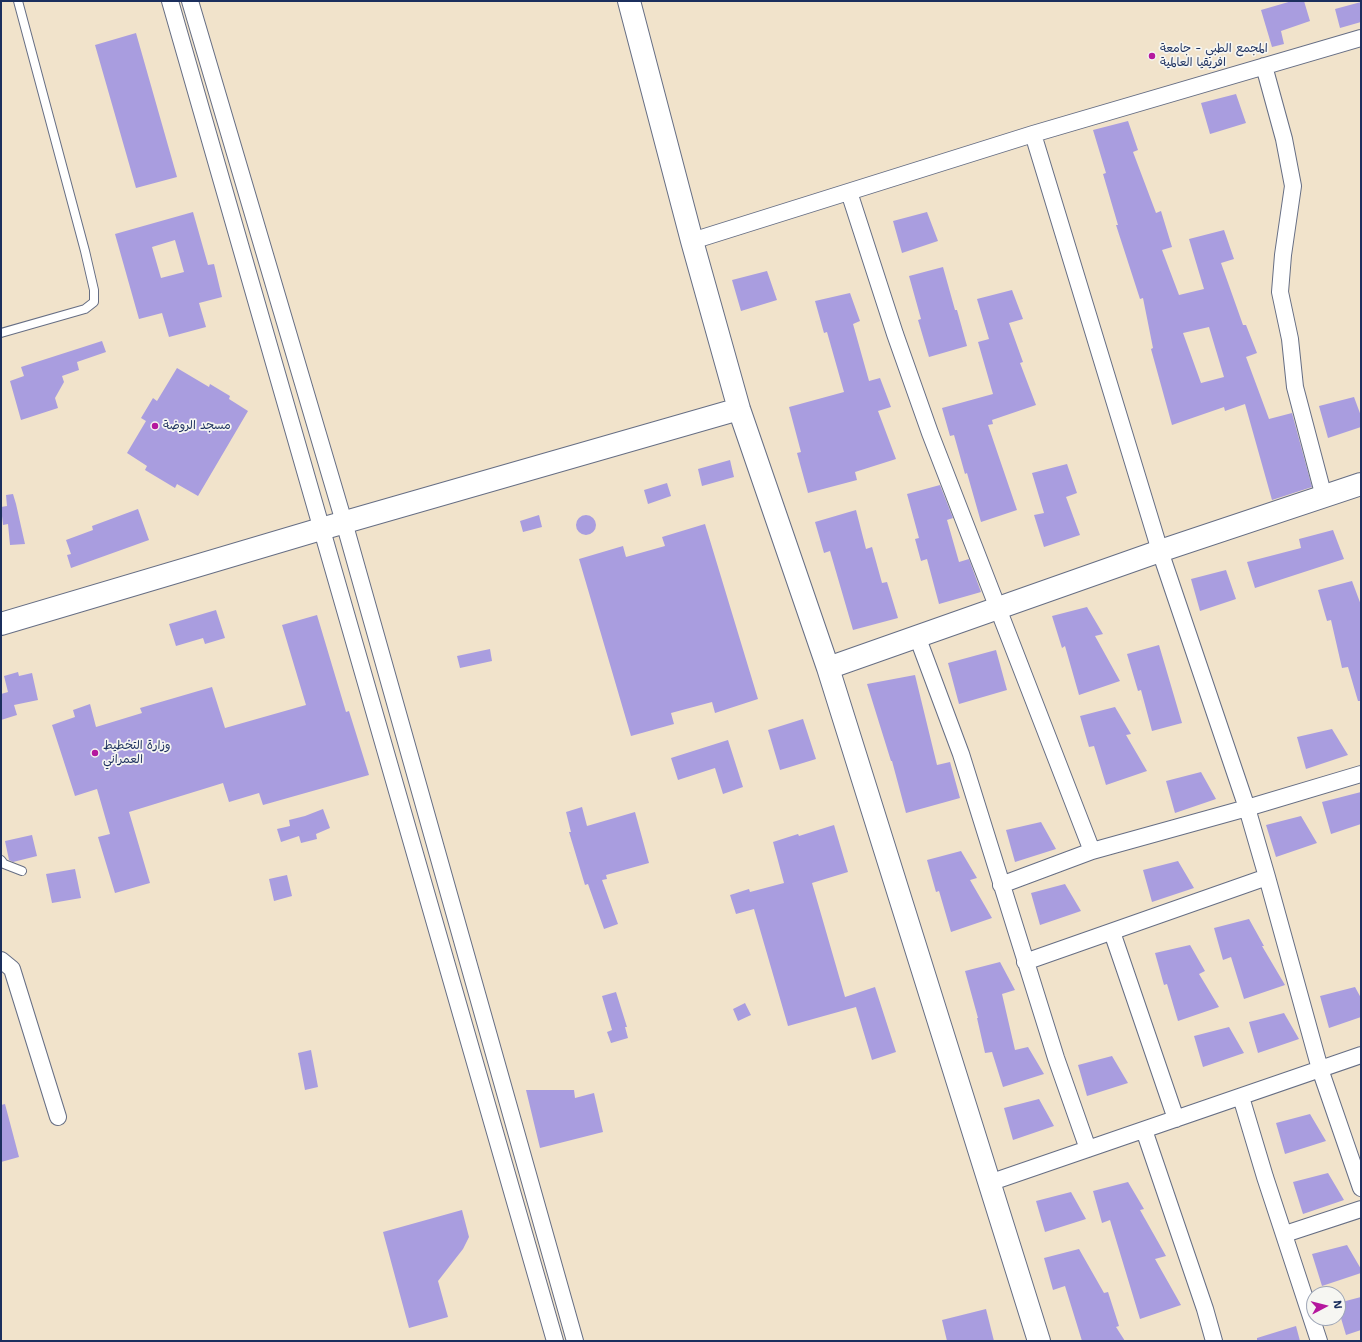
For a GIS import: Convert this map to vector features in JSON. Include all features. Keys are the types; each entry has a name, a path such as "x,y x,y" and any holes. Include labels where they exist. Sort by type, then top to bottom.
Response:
{"street":[{"path":"170,1 555,1341"},
{"path":"190,1 344,522 575,1341"},
{"path":"629,1 692,241 739,409 828,668 1039,1341"},
{"path":"692,241 1033,134 1361,38"},
{"path":"1264,66 1284,139 1294,186 1283,255 1280,292 1290,339 1295,387 1324,497"},
{"path":"1033,134 1160,551 1247,808 1320,1069 1361,1188"},
{"path":"849,192 895,334 930,433 999,606 1092,850"},
{"path":"1,624 344,522 739,409"},
{"path":"828,668 999,606 1361,484"},
{"path":"917,636 961,754 1025,962 1056,1058 1088,1149"},
{"path":"1001,885 1092,850 1247,808 1361,774"},
{"path":"1025,962 1267,877"},
{"path":"1112,932 1176,1119"},
{"path":"1,960 12,969 58,1117"},
{"path":"989,1183 1361,1055"},
{"path":"1241,1097 1265,1177 1319,1341"},
{"path":"1144,1130 1205,1310 1214,1341"},
{"path":"1285,1234 1361,1209"}],"lane":[{"path":"1,333 85,309 94,302 94,290 85,251 18,1"},
{"path":"1,860 4,864 22,871"}],"building":[{"path":"1292,1 1304,1 1310,21 1281,31 1284,44 1272,47 1261,10"},
{"path":"1361,2 1361,22 1340,28 1335,9"},
{"path":"136,33 177,177 136,188 95,45"},
{"path":"1236,94 1246,123 1210,134 1201,103"},
{"path":"1128,121 1138,150 1133,152 1156,213 1161,211 1172,247 1162,250 1179,295 1204,289 1189,239 1224,230 1234,259 1221,263 1243,325 1246,325 1257,353 1246,357 1269,419 1292,413 1312,487 1272,500 1245,404 1225,411 1224,407 1172,425 1151,349 1153,348 1143,298 1140,299 1116,225 1118,225 1103,174 1106,173 1093,130","holes":["1209,327 1224,377 1201,383 1183,333"]},
{"path":"193,212 208,265 214,264 222,297 199,303 206,327 169,337 162,313 139,319 115,234","holes":["175,240 184,272 161,278 152,247"]},
{"path":"927,212 938,241 902,253 893,221"},
{"path":"943,267 967,346 929,357 918,320 921,319 909,276"},
{"path":"767,271 777,300 741,311 732,280"},
{"path":"1012,290 1023,319 1009,323 1023,362 1020,363 1036,405 992,420 993,424 988,425 1017,510 981,522 954,435 950,436 942,408 993,394 978,342 989,339 977,299"},
{"path":"850,293 860,321 853,324 869,381 880,378 891,407 878,411 896,459 855,472 857,480 808,493 797,453 801,452 789,407 844,392 827,332 824,333 815,301"},
{"path":"102,341 106,352 77,362 79,370 62,376 64,382 55,398 58,408 21,420 10,381 24,376 21,367"},
{"path":"177,368 209,387 210,384 230,396 229,399 248,411 198,496 177,484 175,488 145,470 147,466 127,453 146,421 141,418 153,398 157,401"},
{"path":"1354,397 1361,416 1361,427 1328,438 1319,406"},
{"path":"730,460 734,477 702,486 698,469"},
{"path":"1067,464 1077,493 1066,497 1080,535 1044,547 1034,515 1044,513 1032,473"},
{"path":"667,483 671,496 648,504 644,490"},
{"path":"940,485 953,518 947,520 959,562 969,559 981,592 939,604 927,559 921,561 915,539 919,538 907,494"},
{"path":"13,494 25,544 10,545 8,524 3,525 1,507 7,506 6,495"},
{"path":"138,509 149,540 71,568 67,555 71,554 66,540 93,530 92,526"},
{"path":"856,510 866,549 872,547 882,583 887,582 898,618 853,630 830,551 824,553 815,522"},
{"path":"539,515 542,527 523,532 520,521"},
{"path":"586,515 593,518 596,525 593,532 586,535 579,532 576,525 579,518"},
{"path":"705,524 758,699 715,713 712,702 671,713 674,724 631,736 579,559 623,546 626,557 665,546 662,537"},
{"path":"1333,530 1344,559 1255,588 1247,562 1301,548 1299,539"},
{"path":"1226,570 1236,599 1200,611 1191,579"},
{"path":"1352,581 1361,605 1361,701 1358,701 1348,667 1342,668 1331,620 1327,621 1318,590"},
{"path":"1087,607 1103,634 1095,636 1120,681 1079,695 1065,646 1062,648 1052,616"},
{"path":"216,610 225,638 205,644 203,638 176,646 169,624"},
{"path":"317,615 346,712 349,711 369,775 263,805 259,793 229,802 223,783 129,812 150,883 115,893 98,837 110,834 97,789 75,796 52,725 75,717 73,710 90,704 96,727 142,713 140,708 212,687 225,728 306,705 282,625"},
{"path":"1159,645 1182,723 1152,731 1141,690 1138,691 1127,654"},
{"path":"490,649 492,661 460,668 457,656"},
{"path":"996,650 1007,690 959,704 948,663"},
{"path":"18,672 19,676 32,673 38,700 14,705 17,715 1,720 1,694 8,692 4,676"},
{"path":"915,675 937,765 950,762 960,798 906,813 892,761 867,684"},
{"path":"1115,707 1131,734 1126,735 1147,771 1106,785 1094,746 1089,747 1080,716"},
{"path":"803,719 816,759 780,770 768,730"},
{"path":"1332,729 1348,755 1306,769 1297,737"},
{"path":"728,740 743,787 723,794 715,768 678,780 671,758"},
{"path":"1201,772 1216,799 1175,813 1166,781"},
{"path":"1361,792 1361,824 1331,834 1322,802"},
{"path":"582,807 587,826 635,812 649,863 606,875 607,879 602,880 618,924 604,929 588,884 585,885 569,832 571,832 566,812"},
{"path":"323,809 330,828 316,834 317,839 301,843 299,836 281,842 277,829 290,826 289,820"},
{"path":"1301,816 1317,843 1276,857 1266,825"},
{"path":"1041,822 1056,849 1015,862 1006,830"},
{"path":"834,825 848,872 812,883 845,997 875,987 896,1052 872,1060 856,1007 788,1026 754,909 736,914 730,895 749,889 750,892 784,883 773,842 798,834 799,836"},
{"path":"32,835 37,856 13,862 9,860 5,841"},
{"path":"961,851 977,878 970,880 992,918 951,932 939,891 936,892 927,860"},
{"path":"1178,861 1194,888 1152,902 1143,870"},
{"path":"75,869 81,898 52,903 46,874"},
{"path":"287,875 292,896 274,901 269,879"},
{"path":"1065,884 1081,911 1040,925 1031,893"},
{"path":"1249,919 1264,946 1262,946 1285,985 1244,999 1231,957 1223,960 1214,928"},
{"path":"1190,945 1205,971 1199,974 1219,1007 1178,1021 1167,984 1164,985 1155,953"},
{"path":"1000,962 1015,990 1002,994 1015,1050 1028,1047 1044,1074 1003,1087 992,1052 985,1053 978,1018 965,971"},
{"path":"1355,987 1361,998 1361,1017 1329,1028 1320,996"},
{"path":"616,992 627,1027 625,1027 628,1038 611,1043 607,1032 612,1030 602,996"},
{"path":"745,1003 751,1015 738,1021 733,1009"},
{"path":"1284,1013 1299,1039 1258,1053 1249,1022"},
{"path":"1229,1027 1244,1053 1203,1067 1194,1036"},
{"path":"311,1050 318,1087 305,1090 298,1053"},
{"path":"1112,1056 1128,1083 1087,1096 1078,1065"},
{"path":"526,1090 574,1090 575,1098 594,1093 603,1132 540,1148"},
{"path":"1039,1099 1054,1126 1013,1140 1004,1108"},
{"path":"5,1104 19,1157 1,1162 1,1105"},
{"path":"1310,1114 1326,1141 1285,1154 1276,1123"},
{"path":"1328,1173 1344,1200 1303,1214 1293,1182"},
{"path":"1128,1182 1144,1209 1140,1210 1166,1256 1155,1259 1181,1305 1140,1319 1110,1220 1102,1223 1093,1191"},
{"path":"1071,1192 1086,1219 1045,1232 1036,1201"},
{"path":"462,1210 469,1237 463,1249 438,1281 448,1317 409,1328 383,1232"},
{"path":"1347,1245 1361,1269 1361,1273 1322,1286 1312,1254"},
{"path":"1079,1249 1104,1293 1108,1292 1119,1326 1116,1327 1125,1341 1082,1341 1065,1286 1053,1290 1044,1258"},
{"path":"1361,1297 1361,1330 1346,1335 1343,1326 1346,1326 1346,1301"},
{"path":"986,1309 994,1341 947,1341 942,1320"},
{"path":"1296,1326 1300,1341 1257,1341 1257,1338"}],"place":[{"name":"المجمع الطبي - جامعة افريقيا العالمية","path":"1152,56"},
{"name":"مسجد الروضة","path":"155,426"},
{"name":"وزارة التخطيط العمراني","path":"95,753"}]}
